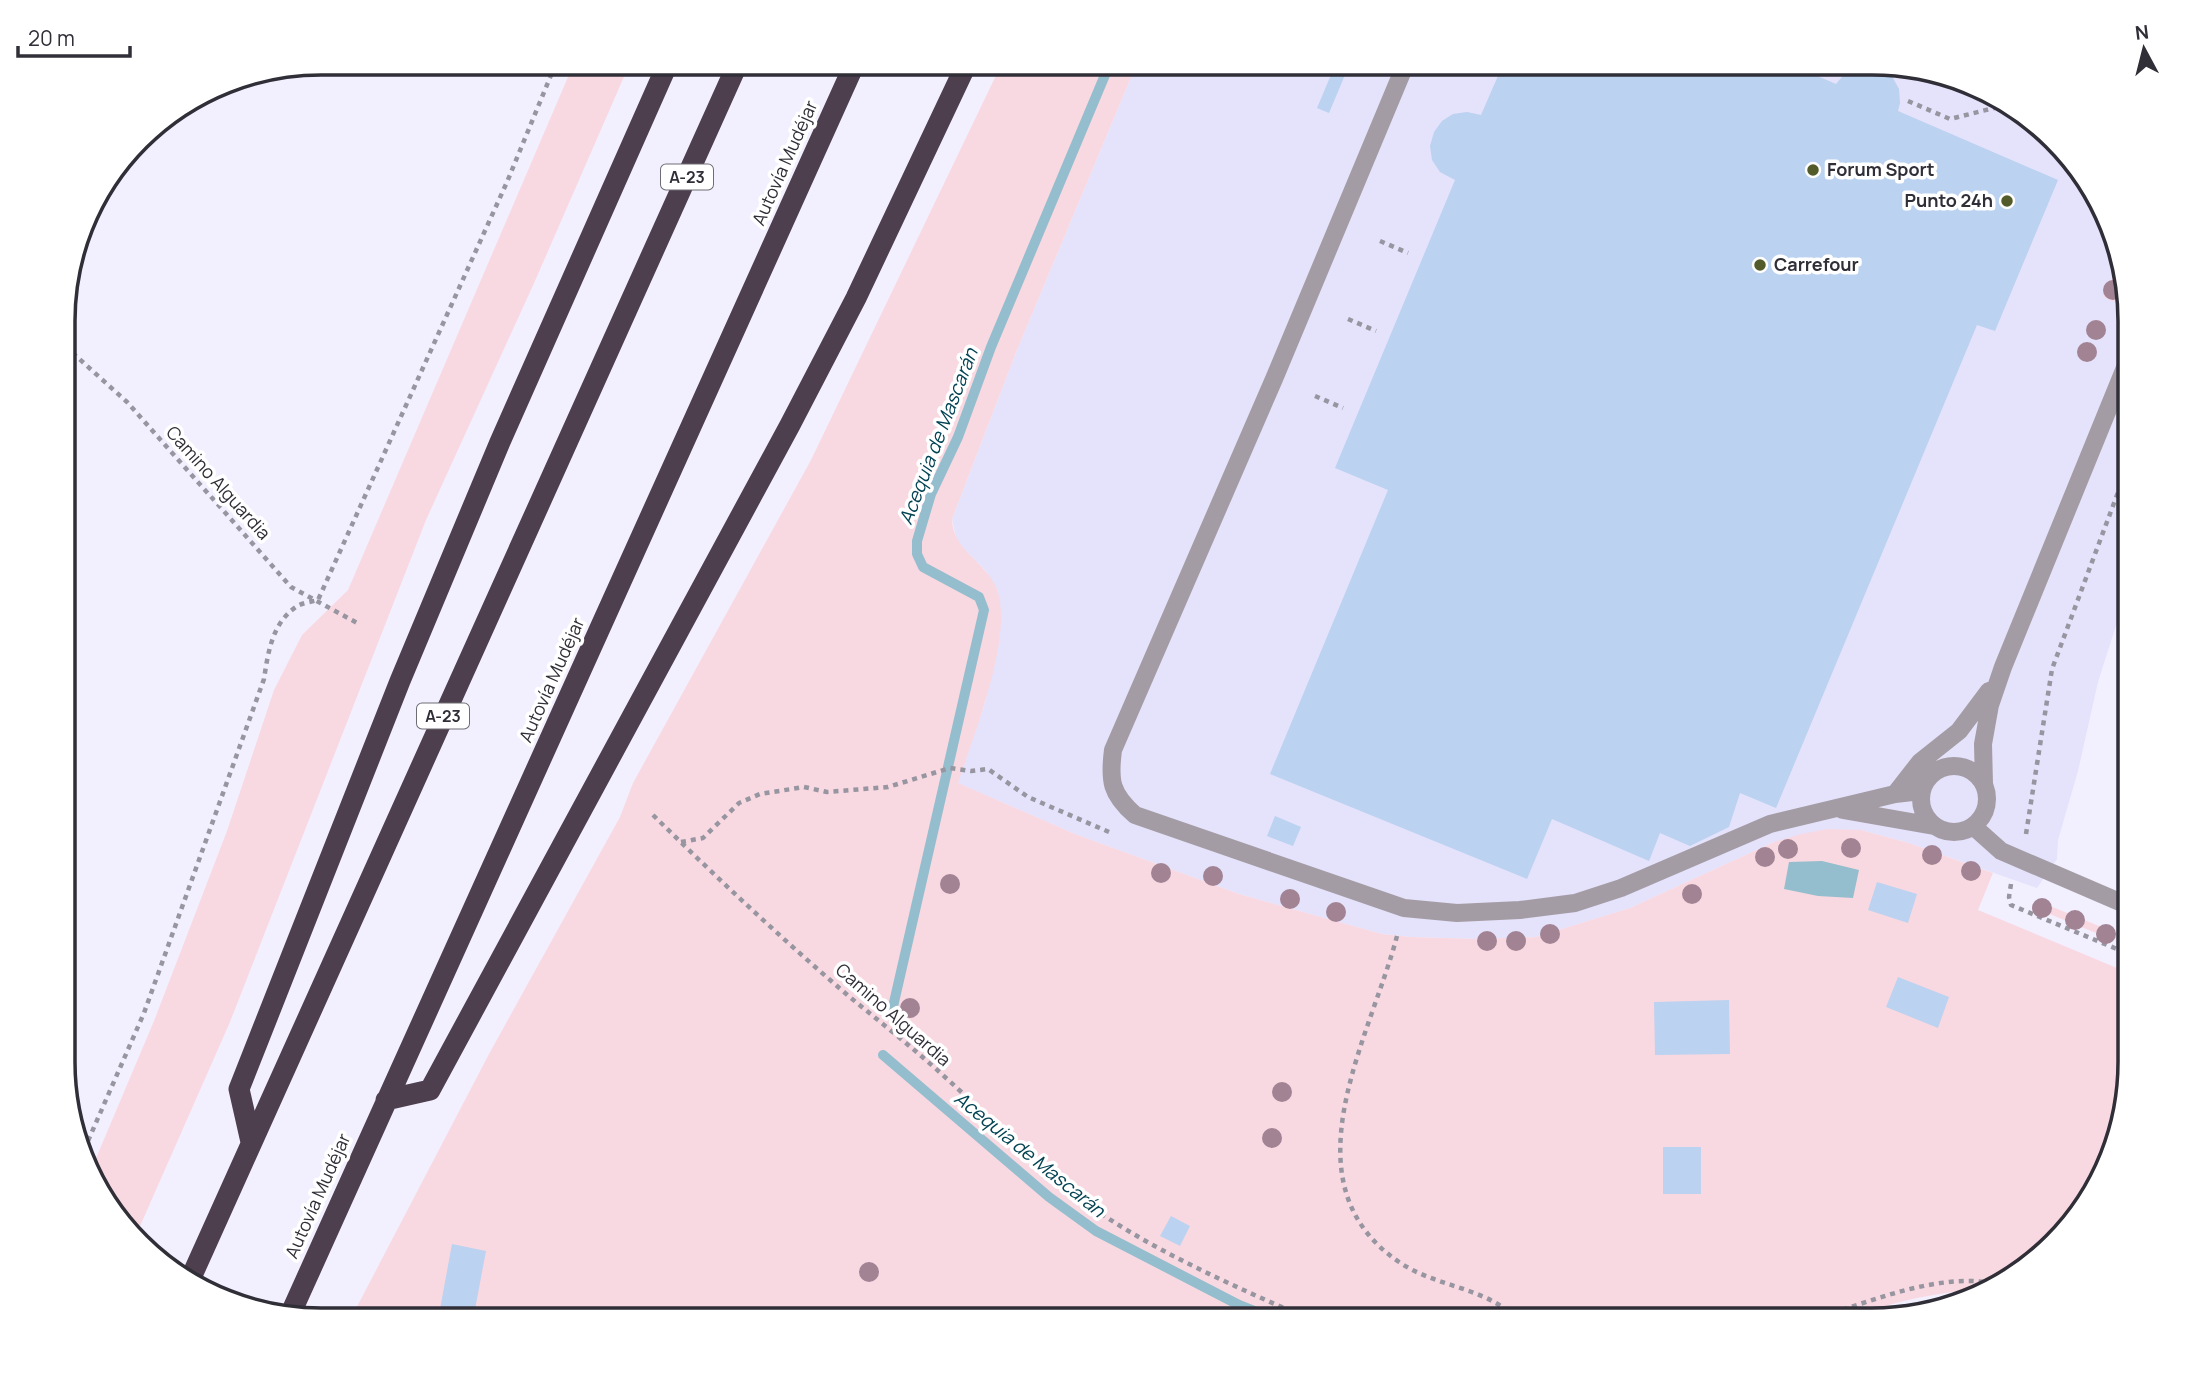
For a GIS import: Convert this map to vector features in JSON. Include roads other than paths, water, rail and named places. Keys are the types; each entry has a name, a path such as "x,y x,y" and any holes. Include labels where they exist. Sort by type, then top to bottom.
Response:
{"highway":[{"path":"251,1142 239,1089 244,1076 400,681 500,442 662,76"},
{"name":"A-23","path":"193,1272 732,76"},
{"name":"Autovía Mudéjar","path":"294,1306 849,76"},
{"path":"386,1100 430,1090 790,425 856,298 961,76"}],"lane":[{"path":"1401,75 1269,390 1113,750 1112,784 1119,801 1135,815 1404,908 1457,913 1520,910 1575,903 1621,888 1770,824 1922,789 1931,774 1944,766 1960,766 1974,772 1984,784"},
{"path":"1833,808 1934,826 1947,831 1961,831 1973,826 1983,814 1987,800 1983,744 1990,705 2117,387"},
{"path":"1895,794 1920,762 1943,745 1975,712 2003,667"},
{"path":"1920,762 1920,804 1925,817 1934,826"},
{"path":"1973,826 2001,851 2118,901"}],"water":[{"path":"1822,861 1859,870 1853,898 1818,896 1784,889 1789,862"}],"waterway":[{"name":"Acequia de Mascarán","path":"892,1011 984,610 979,597 923,567 917,554 917,541 931,494 958,437 991,347 1105,75"},
{"name":"Acequia de Mascarán","path":"883,1055 1049,1197 1096,1231 1245,1307"}],"place":[{"name":"Forum Sport","path":"1813,170"},
{"name":"Punto 24h","path":"2007,201"},
{"name":"Carrefour","path":"1760,265"}]}
